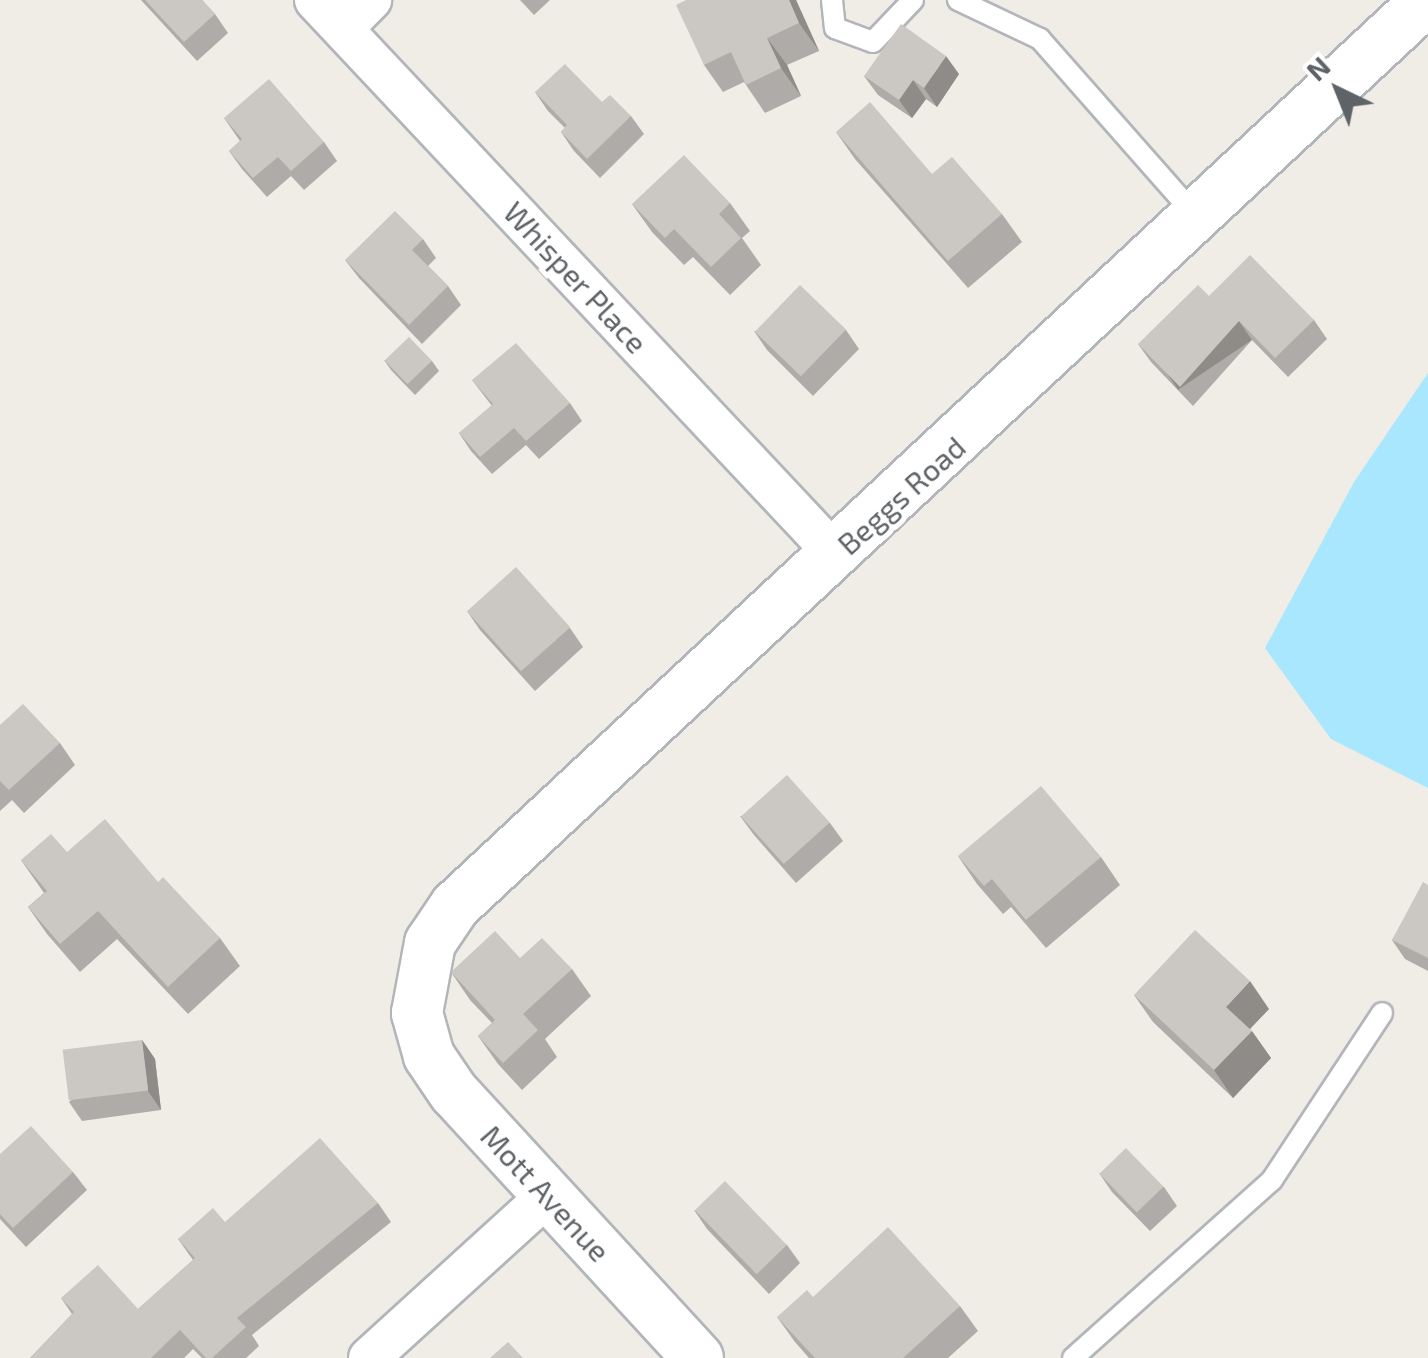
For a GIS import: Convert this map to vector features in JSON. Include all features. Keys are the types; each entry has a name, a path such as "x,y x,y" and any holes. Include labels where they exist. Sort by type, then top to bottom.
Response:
{"street":[{"path":"329,14 371,0"},
{"name":"Beggs Road","path":"417,1013 430,943 455,906 836,555 1427,0"},
{"name":"Whisper Place","path":"329,14 836,555"},
{"name":"Mott Avenue","path":"417,1013 429,1056 454,1093 698,1358"},
{"path":"370,1358 548,1195"}],"lane":[{"path":"832,0 834,28 873,42 914,0"},
{"path":"958,0 1024,26 1040,40 1197,218"},
{"path":"1073,1358 1272,1180 1382,1013"}],"water":[{"path":"1428,373 1428,788 1331,739 1265,648 1354,482"}],"building":[{"path":"145,0 202,0 215,14 184,42"},
{"path":"686,0 789,0 799,23 767,38 781,68 746,85 731,52 704,65 676,5"},
{"path":"901,24 946,56 924,88 913,80 899,100 864,76"},
{"path":"565,64 602,102 610,95 631,116 587,159 561,132 567,125 535,92"},
{"path":"269,79 324,142 291,171 278,157 253,178 229,151 242,139 224,118"},
{"path":"870,102 932,174 952,157 1002,214 948,261 836,132"},
{"path":"684,155 730,203 719,214 741,238 711,267 674,229 665,238 632,204"},
{"path":"395,211 423,239 412,250 448,286 409,325 345,260"},
{"path":"1250,255 1314,320 1275,358 1239,321 1180,387 1138,344 1198,285 1209,296"},
{"path":"800,285 846,329 801,376 755,332"},
{"path":"409,337 432,361 407,384 385,361"},
{"path":"516,343 570,403 526,441 514,428 480,457 459,433 493,404 472,380"},
{"path":"516,567 570,627 521,671 467,611"},
{"path":"23,704 60,743 9,790 0,781 0,725"},
{"path":"787,775 830,823 784,864 741,816"},
{"path":"1041,786 1101,857 1026,920 992,879 984,886 958,856"},
{"path":"105,819 158,882 163,877 220,938 168,987 98,911 60,944 28,907 47,891 21,860 51,834 67,852"},
{"path":"1423,882 1428,885 1428,958 1392,940"},
{"path":"1195,930 1250,981 1226,1007 1252,1031 1214,1070 1134,995"},
{"path":"495,931 520,958 542,938 572,969 523,1014 538,1030 503,1063 478,1036 495,1020 451,972"},
{"path":"142,1040 148,1091 69,1100 63,1050"},
{"path":"31,1126 73,1172 13,1228 0,1214 0,1154"},
{"path":"320,1138 378,1203 237,1318 246,1327 212,1358 206,1358 180,1330 151,1358 30,1358 74,1312 61,1298 98,1265 138,1309 195,1258 178,1239 213,1208 225,1222"},
{"path":"1126,1148 1164,1187 1137,1213 1099,1174"},
{"path":"725,1181 787,1245 757,1274 695,1210"},
{"path":"888,1227 960,1306 903,1358 815,1358 777,1317 807,1290 813,1297"},
{"path":"508,1342 523,1358 490,1358"}]}
